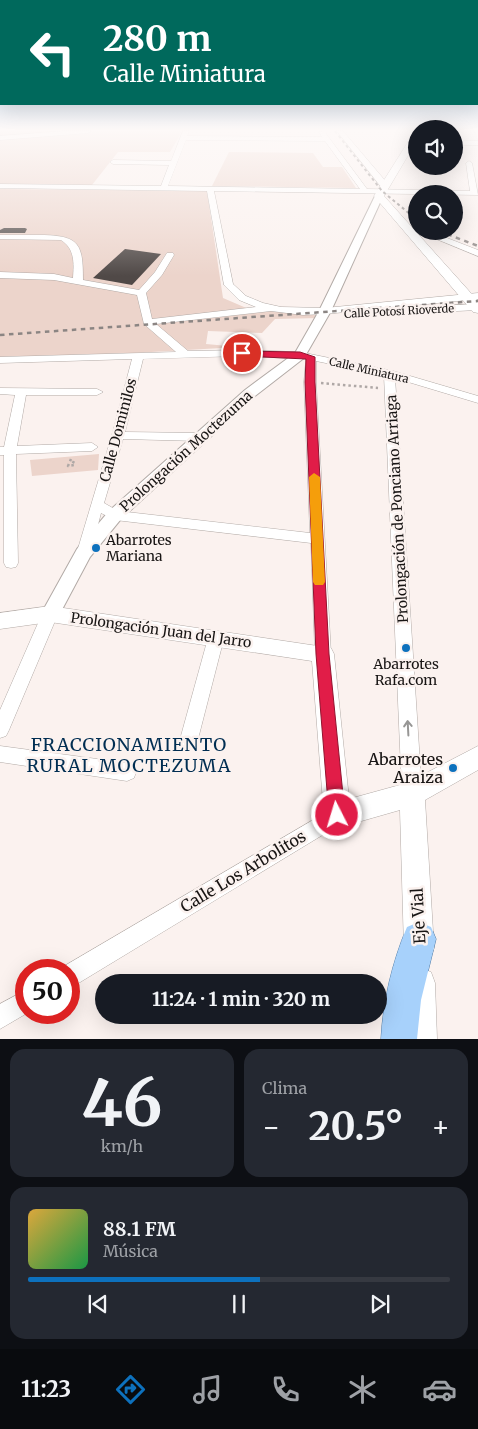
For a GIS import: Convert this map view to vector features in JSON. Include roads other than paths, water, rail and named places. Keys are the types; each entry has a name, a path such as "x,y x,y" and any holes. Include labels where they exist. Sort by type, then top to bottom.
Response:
{"main road":[{"name":"Prolongación Moctezuma","path":"382,191 390,179"},
{"path":"382,191 408,223"},
{"path":"422,240 476,303"},
{"name":"Prolongación Juan del Jarro","path":"0,621 50,614 322,654"},
{"path":"322,654 337,815"},
{"name":"Calle Los Arbolitos","path":"337,815 412,794 478,757"},
{"name":"Eje Vial","path":"412,794 419,940 421,1039"},
{"path":"399,1039 400,1011 406,982 419,940"}],"street":[{"path":"164,188 167,179"},
{"path":"357,179 364,190"},
{"path":"374,179 382,191"},
{"path":"0,186 476,193 472,179"},
{"path":"210,188 229,285 237,296 270,308"},
{"name":"Prolongación Moctezuma","path":"0,730 50,614 83,553 115,515 199,438 250,393 306,356 323,314 382,191"},
{"path":"0,237 55,237 72,242 79,256 78,280"},
{"path":"444,240 478,253"},
{"path":"141,293 159,273 170,255"},
{"path":"0,275 46,276 78,280 141,293"},
{"path":"141,293 148,322 186,354"},
{"name":"Calle Potosí Rioverde","path":"270,308 323,314 476,303"},
{"path":"148,322 270,308"},
{"name":"Calle Miniatura","path":"0,360 186,354 306,356 389,373 478,400"},
{"name":"Calle Dominilos","path":"83,553 118,435 138,356"},
{"path":"306,356 310,382 322,654"},
{"name":"Prolongación de Ponciano Arriaga","path":"389,373 412,794"},
{"path":"0,391 97,392"},
{"path":"11,563 5,450 21,391"},
{"path":"118,435 199,438"},
{"path":"5,450 92,447"},
{"path":"97,505 115,515 317,539"},
{"path":"188,743 216,638"},
{"path":"0,754 127,772"},
{"name":"Calle Los Arbolitos","path":"80,969 337,815"},
{"path":"0,1017 15,1008"}],"railway":[{"path":"373,179 382,191 408,212"},
{"path":"462,240 478,246"},
{"path":"0,335 478,301"}],"place":[{"name":"Abarrotes Mariana","path":"96,548"},
{"name":"Abarrotes Rafa.com","path":"406,648"},
{"name":"Abarrotes Araiza","path":"453,768"}],"district":[{"name":"FRACCIONAMIENTO RURAL MOCTEZUMA","path":"129,754"}]}
